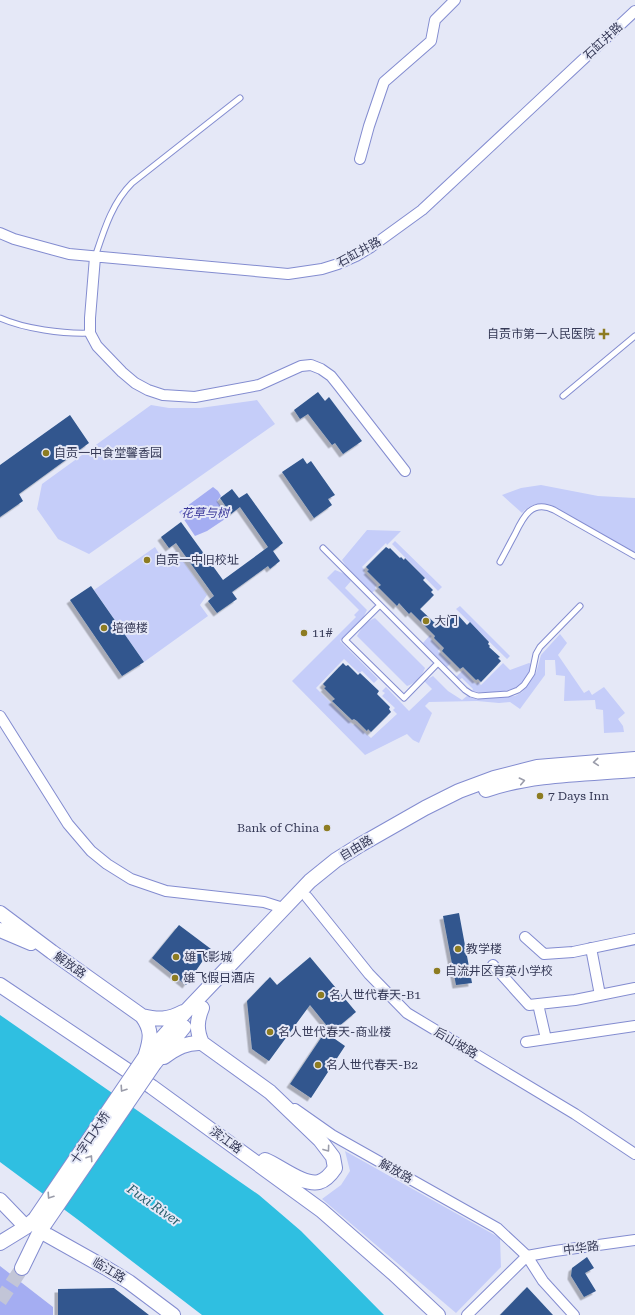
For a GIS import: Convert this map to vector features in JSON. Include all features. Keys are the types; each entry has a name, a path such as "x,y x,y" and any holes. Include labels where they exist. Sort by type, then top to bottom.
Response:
{"main road":[{"name":"自由路","path":"149,1060 283,908 310,881 336,860 360,845 459,791 494,778 537,767 635,759"},
{"name":"自由路","path":"195,1008 316,888 340,868 430,816 463,799 496,787 540,778 635,770"},
{"name":"解放路","path":"0,913 142,1016"},
{"path":"0,930 52,952"},
{"path":"0,973 13,984 33,1007"},
{"name":"滨江路","path":"0,985 152,1087 242,1151 321,1210 392,1272 438,1315"},
{"path":"142,1016 161,1019 172,1017 195,1008 198,1017 198,1034 202,1043"},
{"path":"142,1016 148,1024 150,1034 149,1060 185,1044 194,1042 202,1043"},
{"name":"解放路","path":"202,1043 270,1092"},
{"name":"十字口大桥","path":"22,1268 36,1226 149,1060"},
{"path":"242,1151 271,1162 308,1183 324,1180 335,1168 333,1157 320,1140 270,1092"},
{"name":"临江路","path":"0,1200 36,1226 118,1275 173,1315"},
{"path":"0,1242 36,1226"}],"street":[{"path":"360,159 369,126 384,82 431,41 435,20 455,0"},
{"name":"石缸井路","path":"0,233 14,239 62,253 95,257 288,274 322,269 344,261 371,247 422,210 635,11"},
{"path":"95,257 90,333 97,346 135,383 148,390 170,396 195,398 259,385 301,366 310,365 321,369 331,376 405,471"},
{"path":"0,716 68,824 92,851 107,864 131,879 166,892 264,902 283,908"},
{"name":"后山坡路","path":"307,897 369,974 407,1013 575,1114 635,1154"},
{"path":"525,937 544,954 573,952 635,939"},
{"path":"591,948 600,995"},
{"path":"493,965 529,1005 575,1000 635,988"},
{"path":"538,1004 546,1039"},
{"path":"526,1042 635,1026"},
{"name":"解放路","path":"270,1092 332,1135 496,1228 527,1256 543,1281 574,1315"},
{"name":"中华路","path":"527,1256 635,1240"},
{"path":"467,1315 527,1256"}],"lane":[{"path":"95,257 111,212 123,191 240,98"},
{"path":"0,318 12,324 26,327 90,333"},
{"path":"563,396 635,336"},
{"path":"500,562 524,516 531,510 541,507 548,507 554,510 635,556"},
{"path":"323,548 466,690 471,694 478,696 508,694 521,688 532,673 536,654 540,646 580,606"},
{"path":"380,605 345,640 404,698 438,663"}],"shaded area":[{"path":"257,400 275,424 89,554 58,539 37,509 42,484 151,405 169,408 200,408"},
{"path":"541,485 598,496 635,498 635,553 551,505 535,504 522,513 502,495 521,488"},
{"path":"367,530 401,531 387,545 386,543 362,567 365,570 364,572 377,585 375,587 376,589 372,593 342,560"},
{"path":"395,541 442,587 438,591 392,544"},
{"path":"155,547 163,560 176,551 207,595 200,605 208,616 144,662 94,590"},
{"path":"335,570 345,574 351,581 345,588 367,610 363,618 340,641 378,679 374,683 362,671 359,673 344,659 316,688 353,725 355,724 371,738 397,714 393,710 395,708 382,696 385,693 382,691 386,687 409,711 432,689 424,681 433,676 448,691 462,700 467,696 478,699 515,696 522,692 536,673 541,655 560,634 567,643 558,655 584,693 589,690 592,695 604,687 625,713 618,719 623,726 624,732 604,733 603,710 596,709 595,700 564,701 565,676 556,675 555,660 545,660 545,675 520,709 510,702 429,702 425,706 432,713 419,743 407,734 365,755 292,681 356,617 354,615 359,610 327,578"},
{"path":"460,606 510,656 507,659 456,609"},
{"path":"375,618 425,668 418,679 410,685 407,686 357,636 364,625"},
{"path":"430,635 432,636 430,638 440,648 438,651 451,663 447,667 423,643"},
{"path":"503,663 510,670 529,663 531,664 528,674 519,686 503,691 477,692 472,691 473,689 462,678 459,680 456,677 463,670 476,684 478,682 481,685"},
{"path":"345,1151 500,1238 501,1267 456,1313 322,1199 341,1185 350,1171"}],"green space":[{"name":"花草与树","path":"213,487 221,496 217,501 222,508 225,519 207,531 195,536 179,512"},
{"path":"0,1266 53,1307 53,1315 0,1315"}],"water":[{"name":"Fuxi River","path":"0,1015 259,1195 301,1231 384,1315 202,1315 0,1162"}],"building":[{"path":"318,392 325,401 329,397 362,441 343,454 335,443 332,445 308,414 300,419 294,410"},
{"name":"自贡一中食堂馨香园","path":"70,415 89,443 19,494 23,501 0,517 0,465"},
{"path":"303,458 307,464 311,461 335,495 328,499 332,505 314,518 282,472"},
{"path":"232,489 239,498 247,493 283,543 273,551 280,561 270,569 268,566 232,592 237,599 217,613 208,601 214,596 176,543 169,548 161,537 181,522 223,580 268,547 240,507 231,514 220,498"},
{"path":"386,547 389,549 390,548 400,558 401,557 404,560 405,558 425,578 423,580 433,590 431,592 434,595 420,609 438,626 453,613 455,616 457,614 467,625 470,622 489,642 489,647 500,657 498,658 501,661 481,682 478,679 476,680 463,667 460,669 442,651 444,648 434,638 435,636 411,612 409,614 399,603 397,606 378,587 381,585 367,571 369,570 366,567"},
{"name":"培德楼","path":"91,586 144,662 122,676 70,600"},
{"path":"343,663 346,666 348,665 358,675 360,673 379,691 377,694 390,707 389,709 391,712 371,732 368,729 367,731 354,719 352,720 332,701 335,699 324,688 326,687 323,684"},
{"name":"教学楼","path":"459,913 472,983 456,985 443,916"},
{"path":"179,925 211,949 186,985 152,958"},
{"path":"310,957 356,1012 332,1032 310,1005 269,1061 252,1049 247,1001 270,977 277,985"},
{"name":"名人世代春天-B2","path":"325,1032 345,1046 311,1098 290,1084"},
{"path":"587,1257 594,1268 585,1273 596,1291 584,1297 571,1276 572,1268"},
{"path":"527,1287 553,1315 500,1315"},
{"path":"114,1288 149,1315 58,1315 58,1289"}],"tunnel":[{"path":"0,1301 22,1268"}],"place":[{"name":"自贡市第一人民医院","path":"604,334"},
{"name":"自贡一中食堂馨香园","path":"46,453"},
{"name":"自贡一中旧校址","path":"147,560"},
{"name":"大门","path":"426,621"},
{"name":"培德楼","path":"104,628"},
{"name":"11#","path":"304,633"},
{"name":"7 Days Inn","path":"540,796"},
{"name":"Bank of China","path":"327,828"},
{"name":"教学楼","path":"458,949"},
{"name":"雄飞影城","path":"176,957"},
{"name":"自流井区育英小学校","path":"437,971"},
{"name":"雄飞假日酒店","path":"175,978"},
{"name":"名人世代春天-B1","path":"321,995"},
{"name":"名人世代春天-商业楼","path":"270,1032"},
{"name":"名人世代春天-B2","path":"318,1065"}]}
